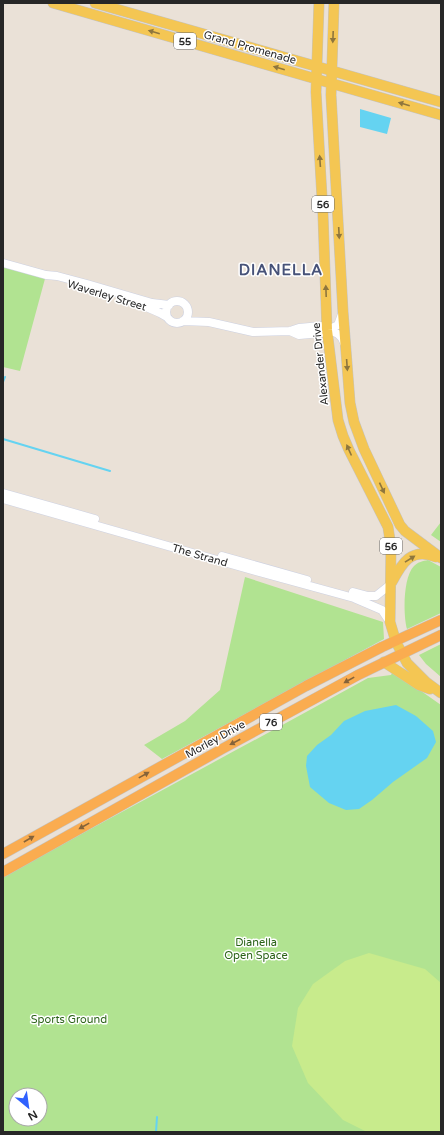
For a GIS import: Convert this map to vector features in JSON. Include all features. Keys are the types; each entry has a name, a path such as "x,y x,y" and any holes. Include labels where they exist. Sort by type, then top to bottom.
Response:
{"highway":[{"name":"Morley Drive","path":"3,854 306,686 441,620"},
{"name":"Morley Drive","path":"3,872 222,749 358,675 441,635"}],"main road":[{"name":"Grand Promenade","path":"53,3 441,114"},
{"name":"Grand Promenade","path":"95,3 441,102"},
{"name":"Alexander Drive","path":"319,3 316,78 324,215 327,330 338,420 343,436 357,468 388,527 391,547 390,622 396,642 407,663 426,682 441,693"},
{"name":"56","path":"334,3 331,95 343,312 350,403 354,422 364,449 400,525 404,531 441,558"},
{"name":"56","path":"391,584 400,567 410,557 421,554 441,558"},
{"name":"56","path":"384,662 425,688 441,693"}],"street":[{"name":"Waverley Street","path":"3,262 46,275 56,280 131,300 169,305"},
{"name":"Waverley Street","path":"131,300 150,307 167,317"},
{"path":"209,322 187,308 183,303 177,301 169,305 166,310 167,317 173,322 209,322 253,332 290,331 299,328 320,326 338,334 346,346"},
{"path":"183,321 187,315 187,308"},
{"path":"327,330 338,325 343,312"},
{"name":"The Strand","path":"3,493 341,590 374,597 379,595 391,584"},
{"name":"The Strand","path":"3,499 354,598 382,610 390,622"}],"green space":[{"path":"3,263 46,275 20,371 3,367"},
{"path":"441,522 441,542 431,535"},
{"path":"428,560 441,567 441,613 407,629 405,596 410,571 414,566"},
{"path":"245,577 383,622 384,639 162,759 144,745 185,721 220,690"},
{"path":"441,644 441,677 426,664 419,655"},
{"name":"Dianella Open Space","path":"392,673 404,679 441,705 441,1132 3,1132 3,877 368,678 391,675"},
{"path":"369,953 425,969 441,983 441,1132 367,1132 343,1120 308,1083 292,1046 298,1008 313,984 345,961"}],"water":[{"path":"360,109 391,118 387,134 360,127"},
{"path":"396,705 416,716 433,731 436,742 427,758 359,809 346,810 329,803 310,787 306,766 307,756 317,745 331,735 344,721 365,711"}],"waterway":[{"path":"3,382 5,377"},
{"path":"3,439 110,471"},
{"path":"156,1132 157,1117"}],"district":[{"name":"DIANELLA","path":"281,270"}],"park label":[{"name":"Sports Ground","path":"69,1019"}]}
